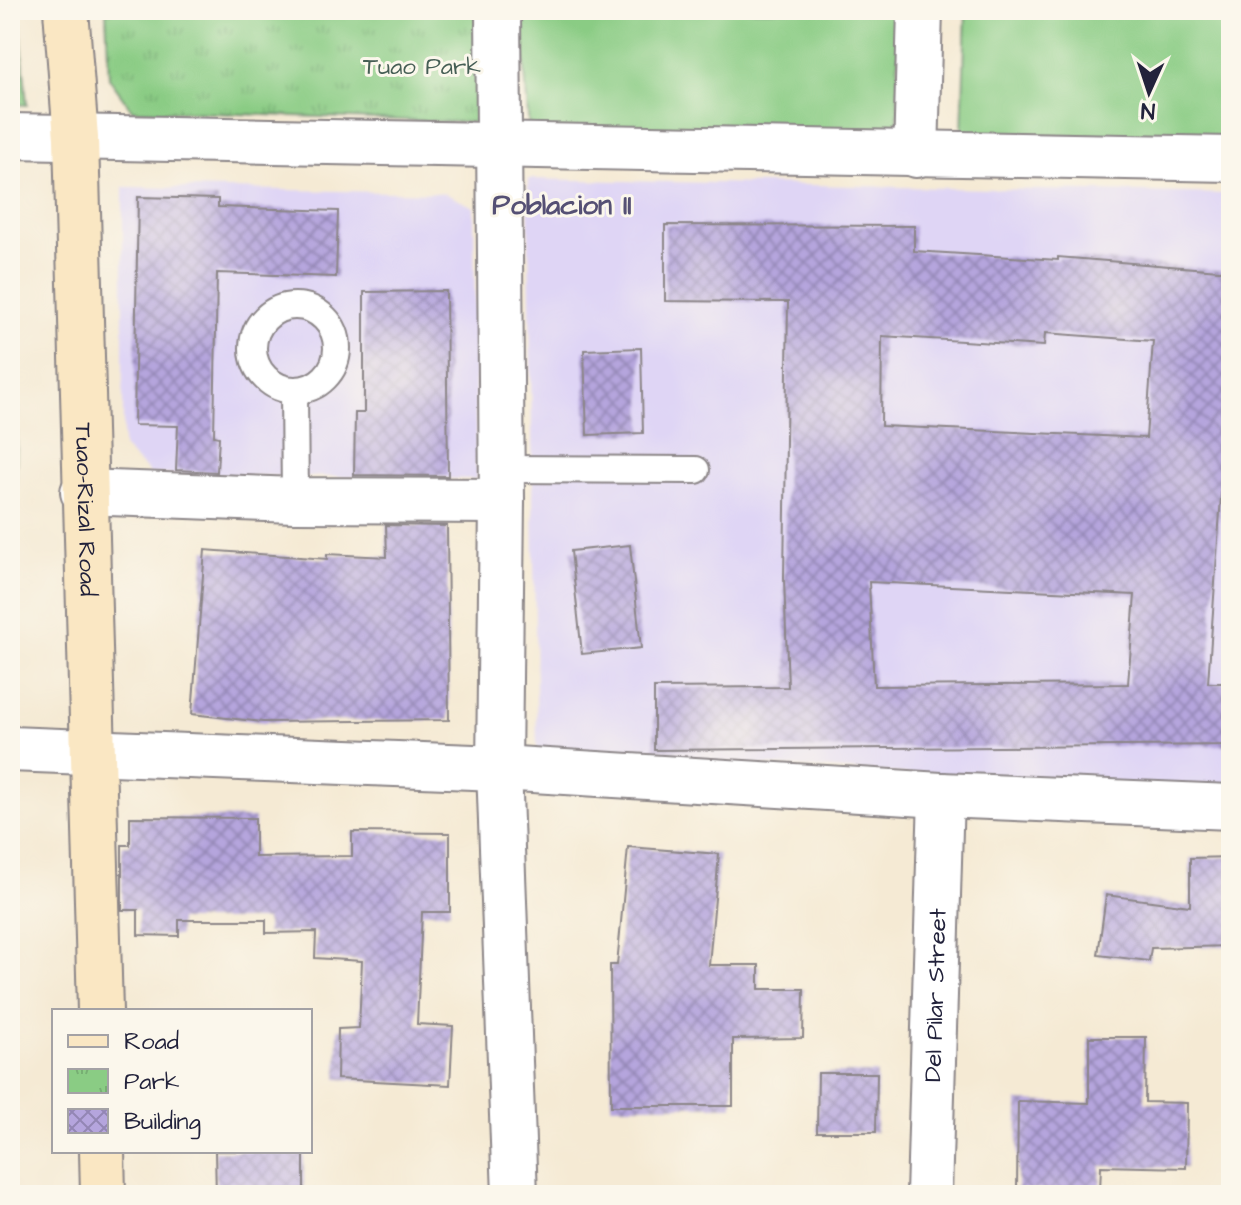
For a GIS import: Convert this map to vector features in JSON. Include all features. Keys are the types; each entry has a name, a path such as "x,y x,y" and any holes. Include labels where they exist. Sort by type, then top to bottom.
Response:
{"main road":[{"name":"Tuao-Rizal Road","path":"66,10 76,138 83,492 94,754 100,1009"},
{"path":"102,1153 103,1195"}],"street":[{"path":"498,10 501,144 499,768 515,1195"},
{"path":"916,155 920,10"},
{"path":"10,136 1231,159"},
{"path":"83,492 295,500 501,485"},
{"path":"10,749 499,768 941,795 1231,807"},
{"name":"Del Pilar Street","path":"929,1195 941,795"}],"lane":[{"path":"294,391 295,500"},
{"path":"501,485 696,470"}],"shaded area":[{"path":"528,179 1231,194 1231,794 537,751"},
{"path":"123,187 444,193 474,207 476,479 150,474 123,447"}],"green space":[{"path":"10,10 19,10 27,105 10,104"},
{"name":"Tuao Park","path":"106,10 476,10 481,123 132,110 109,78"},
{"path":"521,10 898,10 898,131 529,133"},
{"path":"966,10 1231,10 1231,139 962,134"},
{"path":"10,386 18,386 13,582 10,582"}],"building":[{"path":"138,197 218,199 218,207 338,211 336,277 217,273 214,436 219,437 217,472 176,470 178,426 134,425"},
{"path":"665,225 914,226 914,251 1058,260 1058,257 1231,271 1231,354 1208,683 1231,683 1231,745 654,750 654,688 788,687 784,578 788,302 665,301","holes":["1045,333 1153,341 1146,438 881,426 882,336 1044,346","869,582 1135,595 1128,684 874,686"]},
{"path":"446,291 448,476 354,475 355,413 364,413 364,292"},
{"path":"641,348 643,433 587,435 584,350"},
{"path":"386,525 447,526 449,720 263,722 192,714 205,550 327,559 327,554 387,557"},
{"path":"630,545 641,648 582,654 571,551"},
{"path":"130,817 255,818 255,857 352,856 352,832 450,833 450,912 422,912 417,1024 453,1026 450,1085 337,1079 338,1029 359,1028 362,961 315,958 316,932 266,933 266,920 179,920 179,936 138,935 138,910 122,910 122,845 130,845"},
{"path":"628,847 719,854 709,965 759,965 759,989 804,989 803,1038 733,1039 733,1106 611,1106 610,965 617,965"},
{"path":"1231,857 1231,946 1151,948 1149,961 1098,955 1106,895 1190,906 1190,858"},
{"path":"1089,1037 1146,1037 1145,1102 1187,1103 1186,1168 1101,1166 1100,1191 1017,1190 1018,1101 1089,1103"},
{"path":"818,1073 877,1073 876,1132 817,1132"},
{"path":"215,1153 304,1153 304,1195 216,1195"}],"district":[{"name":"Poblacion II","path":"562,204"}]}
